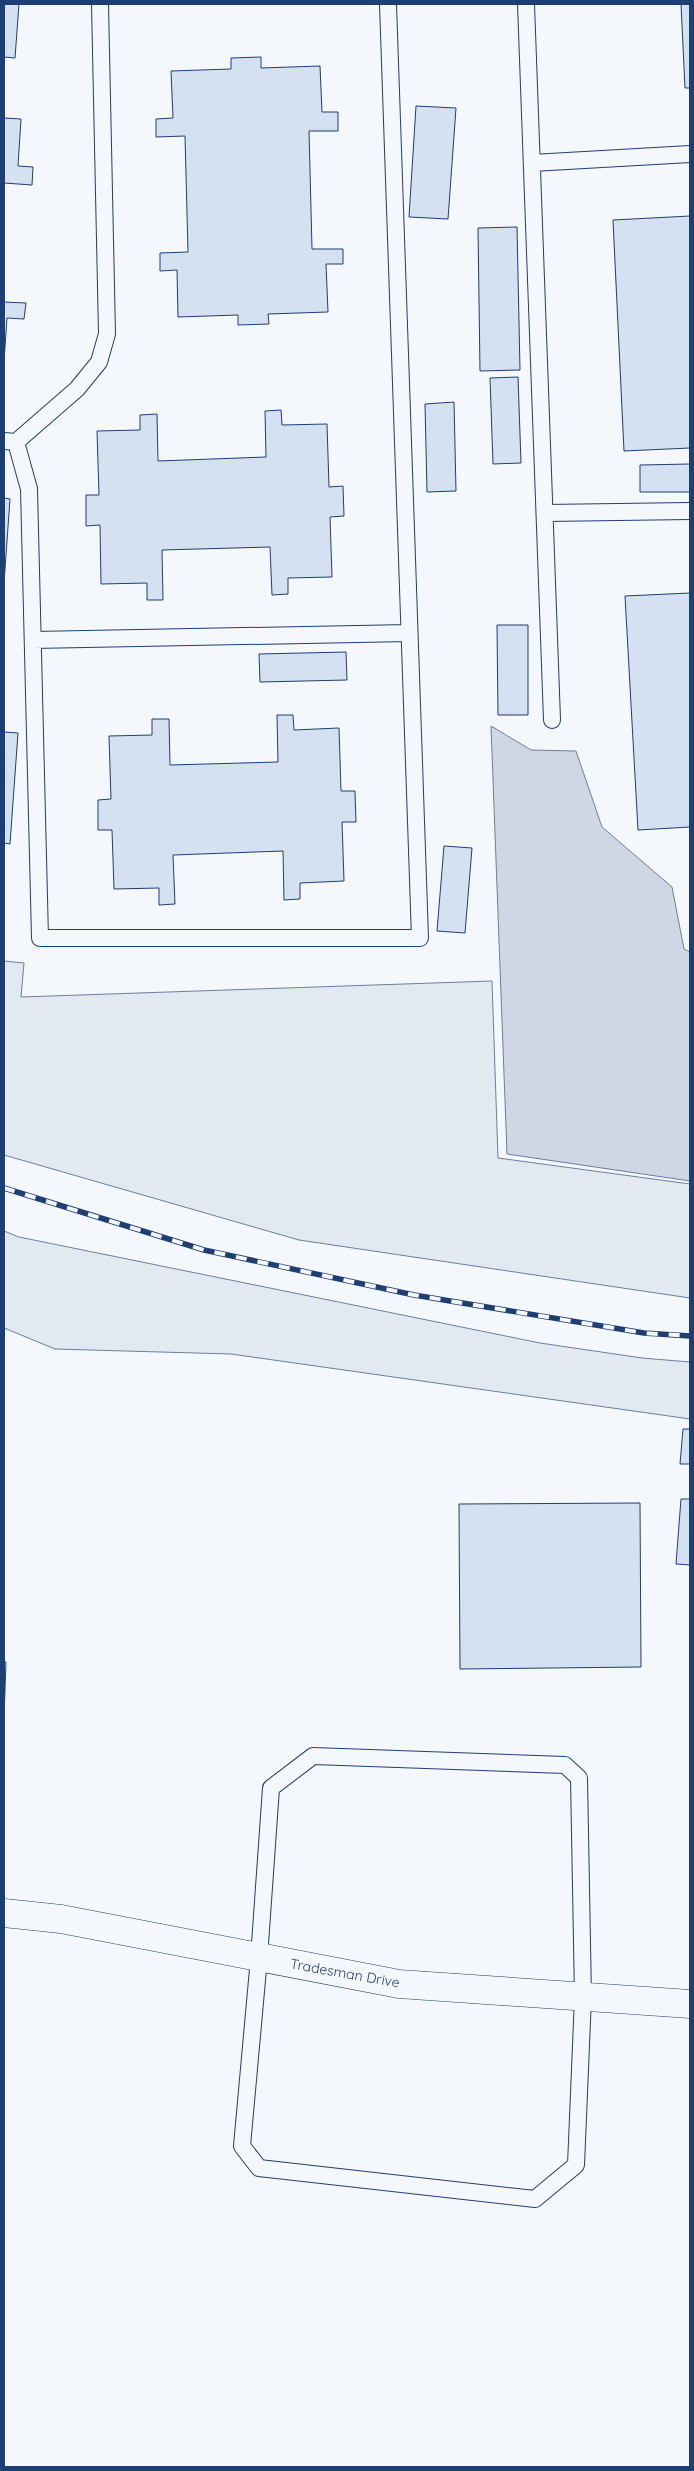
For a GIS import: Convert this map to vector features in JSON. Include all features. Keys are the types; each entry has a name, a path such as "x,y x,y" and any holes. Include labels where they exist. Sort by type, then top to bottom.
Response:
{"street":[{"name":"Tradesman Drive","path":"4,1913 61,1919 399,1984 690,2004"}],"lane":[{"path":"100,4 107,334 99,362 77,389 10,442 29,489 40,938 420,938 388,4"},
{"path":"526,4 552,720"},
{"path":"532,163 690,154"},
{"path":"545,513 690,511"},
{"path":"33,640 409,633"},
{"path":"313,1756 565,1765 579,1778 583,1997 576,2165 535,2199 259,2168 242,2146 259,1958 271,1788 313,1756"}],"shaded area":[{"path":"491,726 531,750 576,751 602,827 672,887 684,949 690,952 690,1181 507,1154"},
{"path":"4,961 24,963 21,997 492,981 498,1158 690,1184 690,1298 299,1240 4,1155"},
{"path":"4,1231 19,1237 540,1343 642,1358 690,1362 690,1419 231,1354 55,1349 4,1328"}],"building":[{"path":"4,4 19,4 15,58 4,57"},
{"path":"681,4 690,4 690,88 685,88"},
{"path":"261,57 261,68 320,66 322,112 338,112 338,131 309,131 312,249 343,249 343,264 326,264 328,312 268,314 269,324 238,325 238,315 178,317 177,270 160,271 160,253 188,252 185,136 156,137 156,119 173,118 171,71 231,69 231,58"},
{"path":"416,106 456,108 448,219 409,217"},
{"path":"4,118 21,119 18,166 33,167 32,185 4,183"},
{"path":"690,216 690,448 624,451 613,220"},
{"path":"517,227 520,370 480,371 478,228"},
{"path":"4,302 26,303 24,319 7,318 4,361"},
{"path":"518,377 521,463 493,464 490,378"},
{"path":"454,402 456,491 427,492 425,404"},
{"path":"281,410 282,425 327,424 329,487 343,486 344,516 330,517 332,577 288,578 288,594 272,595 270,547 162,550 163,600 147,600 147,583 101,584 100,525 86,526 86,495 99,495 97,431 140,430 140,415 157,414 158,461 266,457 265,411"},
{"path":"690,464 690,492 640,492 640,465"},
{"path":"4,498 10,499 4,583"},
{"path":"690,593 690,827 638,830 625,596"},
{"path":"497,625 528,625 528,715 498,715"},
{"path":"346,652 347,680 260,682 259,654"},
{"path":"277,715 293,715 294,730 339,728 341,791 355,791 356,822 342,822 344,881 300,883 300,899 284,900 283,851 173,855 175,904 159,905 159,888 114,889 112,830 98,830 98,800 111,799 109,736 152,735 152,719 169,719 170,765 278,762"},
{"path":"4,732 18,733 10,844 4,843"},
{"path":"444,846 472,848 465,933 437,931"},
{"path":"683,1429 690,1429 690,1464 680,1464"},
{"path":"681,1499 690,1499 690,1565 676,1564"},
{"path":"640,1503 641,1667 460,1669 459,1504"},
{"path":"4,1662 6,1662 4,1716"}],"railway":[{"path":"4,1188 204,1250 414,1295 644,1333 690,1336"}]}
